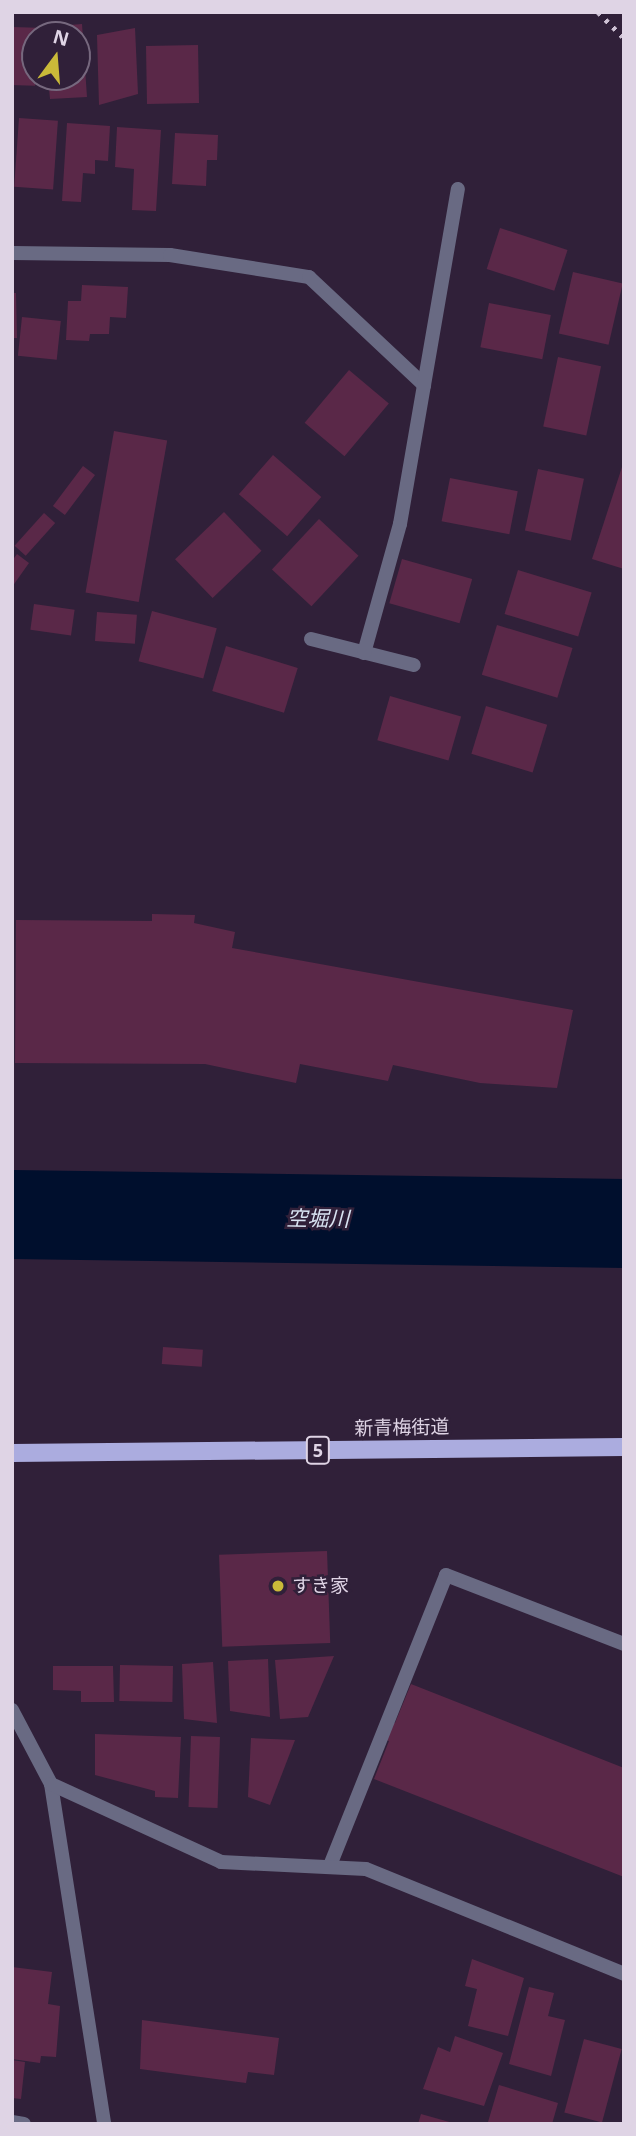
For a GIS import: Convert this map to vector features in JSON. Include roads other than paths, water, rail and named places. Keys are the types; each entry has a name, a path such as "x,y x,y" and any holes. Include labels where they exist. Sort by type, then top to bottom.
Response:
{"main road":[{"name":"新青梅街道","path":"12,1453 624,1447"}],"street":[{"path":"364,653 400,524 458,189"},
{"path":"12,253 170,255 309,277 424,385"},
{"path":"311,639 414,666"},
{"path":"331,1864 446,1575 624,1644"},
{"path":"12,1710 51,1784 104,2124"},
{"path":"51,1784 221,1862 331,1864 415,1886 624,1974"},
{"path":"12,2122 24,2124"}],"waterway":[{"name":"空堀川","path":"12,1214 624,1223"}],"railway":[{"path":"598,12 624,38"}],"place":[{"name":"すき家","path":"278,1586"}]}
